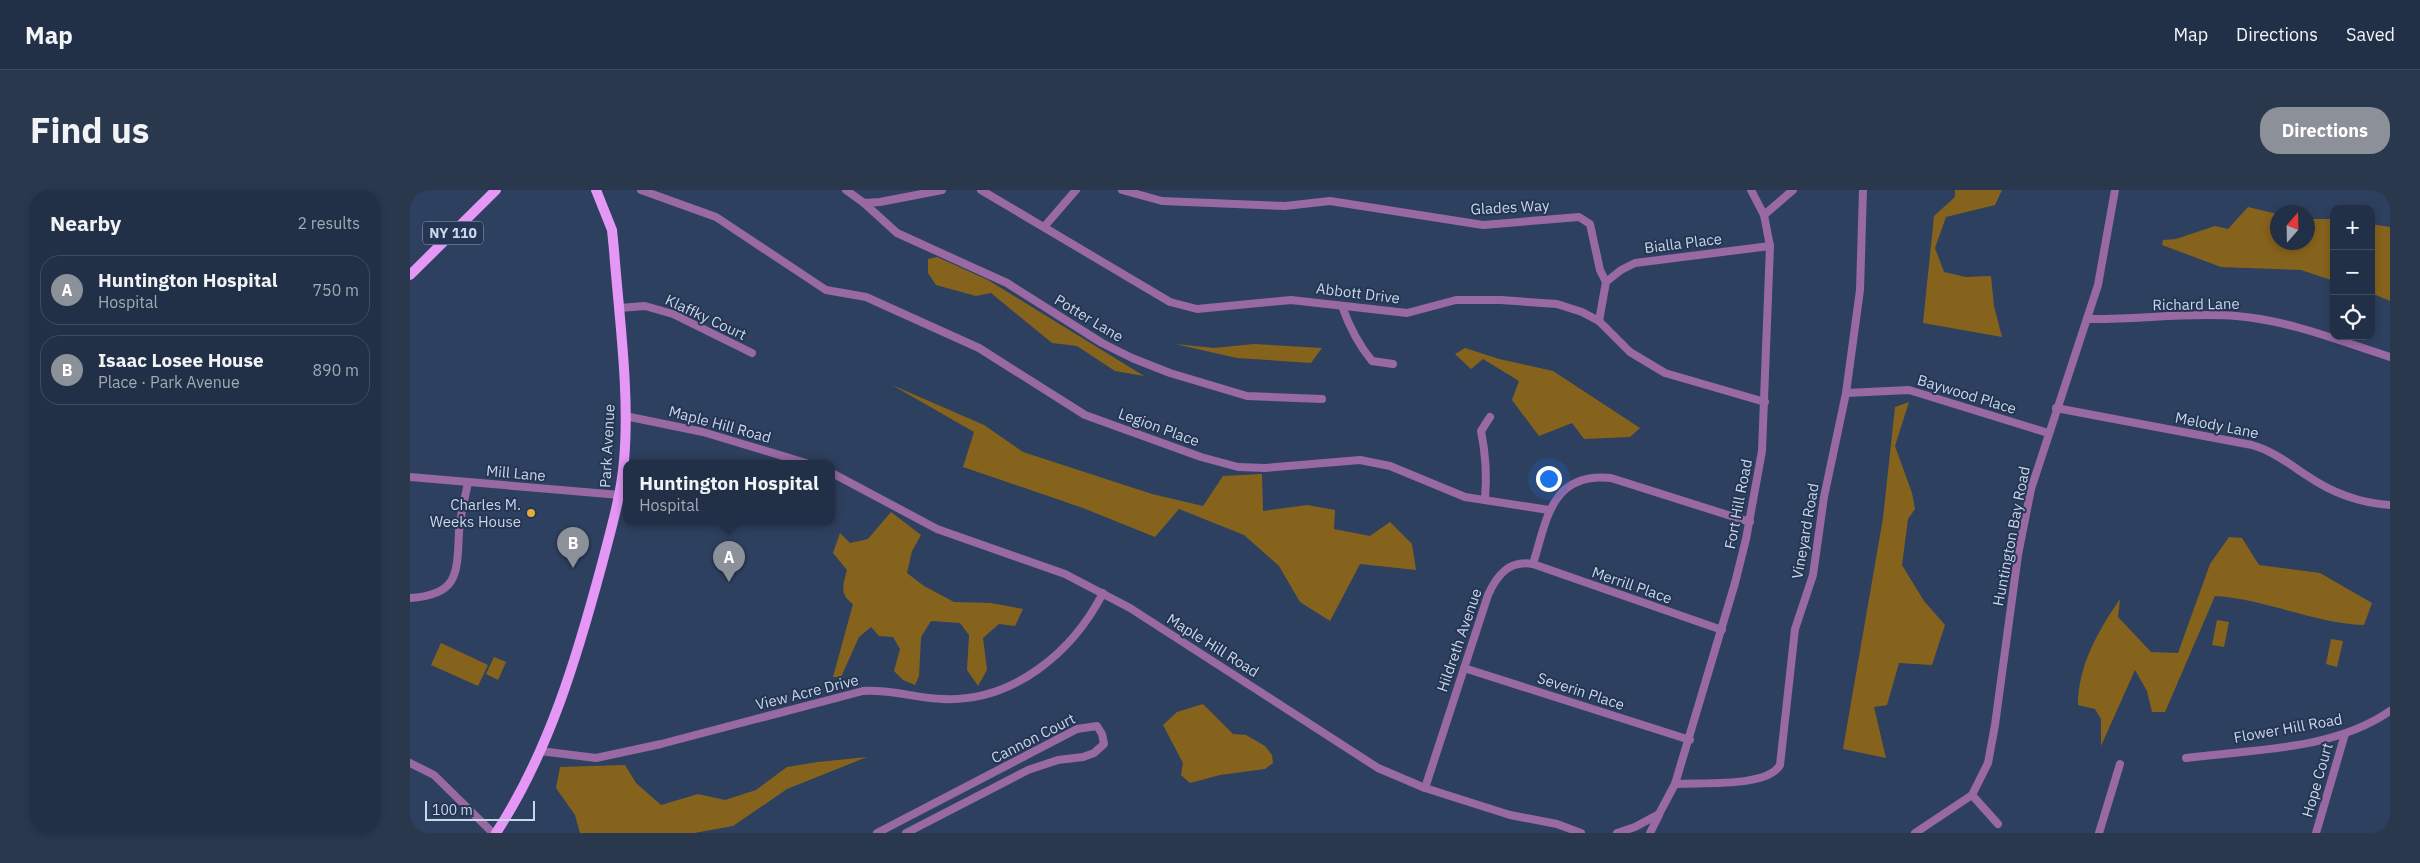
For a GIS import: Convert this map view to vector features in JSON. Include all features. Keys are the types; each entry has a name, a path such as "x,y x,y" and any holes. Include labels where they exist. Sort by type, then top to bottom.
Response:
{"main road":[{"name":"NY 110","path":"410,275 496,190"},
{"name":"Park Avenue","path":"596,190 613,236 625,416 624,460"},
{"name":"Park Avenue","path":"495,833 520,794 540,751 587,620 620,495 623,469"}],"street":[{"name":"Legion Place","path":"641,190 716,217 826,290 866,297 979,348 1085,415 1201,457 1238,467 1265,468 1360,460 1390,466 1440,488 1465,496 1548,510"},
{"path":"846,190 864,203 880,202 942,190"},
{"name":"Abbott Drive","path":"981,190 1161,297 1183,306 1197,309 1290,300 1407,313 1456,300 1501,300 1557,304 1582,312 1599,321 1630,352 1665,373 1765,402"},
{"path":"1044,227 1076,190"},
{"name":"Glades Way","path":"1122,190 1162,201 1285,206 1330,201 1483,225 1579,217 1590,224 1600,270 1606,282"},
{"name":"Fort Hill Road","path":"1650,833 1675,784 1690,740 1722,630 1750,522 1762,451 1770,246 1764,215 1751,190"},
{"path":"1764,215 1794,190"},
{"name":"Vineyard Road","path":"1675,784 1738,782 1767,777 1776,773 1780,765 1786,694 1795,629 1813,576 1824,497 1846,393 1860,290 1863,190"},
{"name":"Huntington Bay Road","path":"1915,833 1972,795 1988,763 1996,725 2018,555 2031,489 2056,408 2098,285 2115,190"},
{"name":"Potter Lane","path":"864,203 897,233 1007,283 1102,343 1132,358 1170,373 1248,396 1322,399"},
{"name":"Bialla Place","path":"1606,282 1621,270 1635,263 1770,246"},
{"path":"1599,321 1606,282"},
{"name":"Klaffky Court","path":"618,308 645,306 673,314 752,354"},
{"path":"1342,306 1348,324 1361,348 1372,361 1393,364"},
{"name":"Richard Lane","path":"2087,319 2118,320 2216,315 2238,316 2289,326 2390,357"},
{"name":"Baywood Place","path":"1846,393 1909,390 2048,433"},
{"name":"Melody Lane","path":"2056,408 2259,447 2282,458 2308,477 2343,496 2361,501 2390,505"},
{"name":"Maple Hill Road","path":"625,416 710,434 796,460"},
{"path":"1485,499 1487,478 1486,451 1481,431 1490,417"},
{"name":"Maple Hill Road","path":"835,475 937,529 1065,574 1103,593 1130,608 1300,716 1378,768 1425,788 1510,815 1557,824 1580,833"},
{"name":"Mill Lane","path":"410,477 620,495"},
{"path":"1533,564 1548,510 1554,500 1569,486 1589,478 1612,478 1750,522"},
{"path":"410,598 424,597 442,592 450,585 458,565 459,531 468,482"},
{"name":"Hildreth Avenue","path":"1425,788 1494,582 1510,565 1522,562 1533,564"},
{"name":"Merrill Place","path":"1533,564 1722,630"},
{"name":"View Acre Drive","path":"540,751 596,758 661,744 863,691 884,690 945,699 969,698 994,691 1039,670 1063,650 1081,630 1103,593"},
{"name":"Severin Place","path":"1464,668 1690,740"},
{"name":"Flower Hill Road","path":"2186,758 2286,745 2344,734 2390,711"},
{"name":"Cannon Court","path":"877,833 1078,729 1097,726 1102,734 1104,744 1094,753 1083,757 1058,760 1028,770 906,833"},
{"name":"Hope Court","path":"2316,833 2344,734"},
{"path":"410,763 436,776 495,833"},
{"path":"2099,833 2120,764"},
{"path":"990,775 996,787"},
{"path":"1972,795 1998,824"},
{"path":"1617,833 1635,828 1659,814"}],"shaded area":[{"path":"1955,190 2002,190 1995,205 1946,217 1935,248 1944,272 1966,277 1991,276 1994,306 2002,337 1923,323 1934,216 1955,197"},
{"path":"2248,207 2270,212 2270,250 2315,250 2315,219 2330,219 2330,280 2301,270 2221,267 2162,245 2163,240 2176,239 2215,226 2228,229"},
{"path":"2375,225 2390,227 2390,301 2375,295"},
{"path":"937,257 988,280 1144,376 1115,371 1077,346 1052,343 991,293 976,296 936,285 928,273 928,259"},
{"path":"1175,344 1214,348 1254,344 1322,348 1311,363 1237,358"},
{"path":"1465,348 1499,359 1553,371 1640,428 1630,437 1584,439 1572,423 1539,436 1512,400 1519,381 1483,359 1471,369 1455,354"},
{"path":"892,385 984,425 1023,452 1152,494 1203,506 1223,476 1262,474 1263,511 1307,505 1335,510 1334,529 1370,536 1390,522 1412,544 1416,570 1360,564 1330,621 1300,602 1279,566 1244,535 1179,509 1155,537 1083,508 963,467 974,432"},
{"path":"1909,402 1895,446 1912,493 1915,509 1908,519 1902,565 1924,601 1945,625 1932,665 1899,663 1887,705 1874,707 1886,758 1843,749 1883,518 1895,407"},
{"path":"891,512 921,535 912,551 907,573 924,586 954,602 991,603 1023,609 1015,626 999,624 983,638 987,670 978,686 967,670 969,635 960,623 931,621 921,637 919,676 915,685 903,680 894,671 900,649 893,637 879,636 871,627 859,637 841,677 833,677 853,604 846,597 843,589 847,570 833,553 840,533 850,543 868,539"},
{"path":"2229,537 2242,538 2259,565 2320,573 2372,603 2364,625 2326,620 2253,602 2215,596 2165,712 2152,712 2147,691 2135,670 2101,746 2101,719 2095,709 2078,705 2081,676 2085,663 2104,624 2120,599 2118,617 2151,652 2178,653 2210,564"},
{"path":"2217,620 2229,622 2224,647 2212,645"},
{"path":"2331,639 2343,641 2337,667 2326,664"},
{"path":"441,643 488,665 478,686 431,665"},
{"path":"494,657 506,662 498,680 486,674"},
{"path":"1203,704 1233,734 1246,735 1265,746 1272,755 1273,763 1265,769 1220,775 1190,783 1181,775 1183,763 1163,725 1177,712"},
{"path":"867,757 787,789 733,826 694,833 580,833 575,815 556,788 560,767 625,765 636,783 661,805 698,794 725,800 756,790 787,767"}],"place":[{"name":"Charles M. Weeks House","path":"531,513"},
{"name":"Isaac Losee House","path":"573,568"},
{"name":"Huntington Hospital","path":"729,582"}]}
